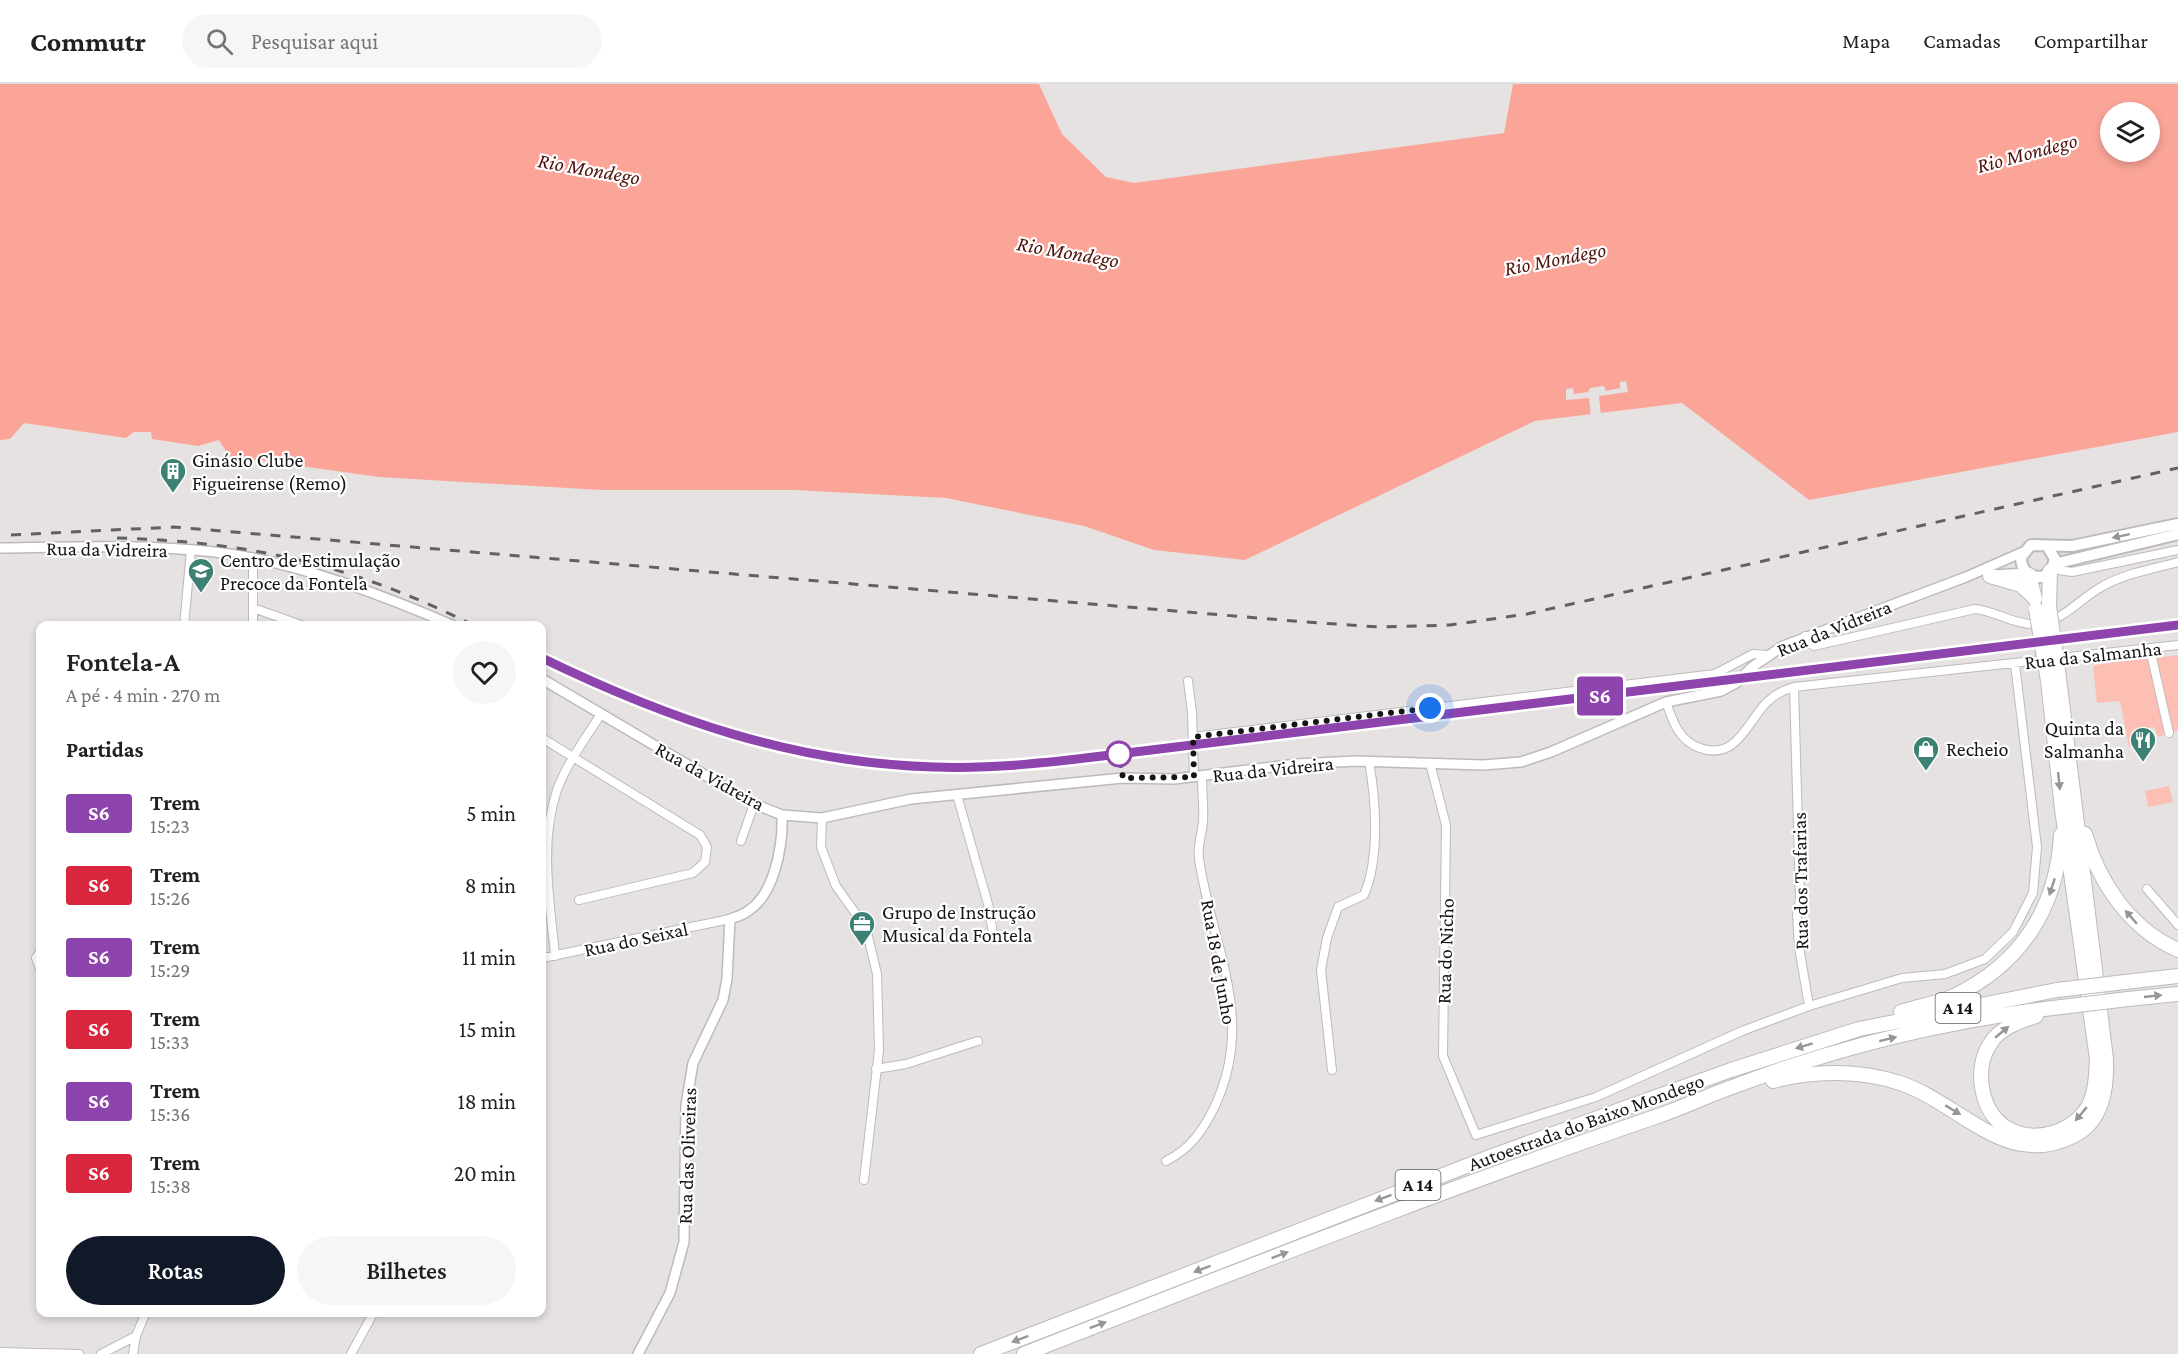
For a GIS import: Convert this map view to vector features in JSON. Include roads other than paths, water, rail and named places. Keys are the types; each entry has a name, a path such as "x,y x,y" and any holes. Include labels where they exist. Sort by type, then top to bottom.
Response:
{"highway":[{"path":"2040,604 2052,568"},
{"path":"1693,1104 1783,1078 1820,1073 1863,1075 1900,1083 1933,1098 2002,1139 2027,1147 2056,1145 2080,1132 2098,1113 2106,1086 2106,1059 2073,786 2040,604 2028,574"},
{"path":"1990,576 2021,585 2040,604"},
{"path":"2054,679 2062,809 2097,1059 2096,1084 2089,1104 2074,1123 2054,1134 2028,1136 2004,1126 1984,1099 1979,1070 1990,1043 2008,1026 2061,1007"},
{"path":"2073,786 2089,848 2097,869 2115,898 2137,924 2178,950"},
{"path":"1859,1029 1952,997 1991,976 2024,943 2046,906 2060,865 2062,809"},
{"name":"Autoestrada do Baixo Mondego","path":"981,1354 1495,1155 1731,1070 1859,1029 2057,990 2178,975"},
{"name":"Autoestrada do Baixo Mondego","path":"1024,1354 1499,1170 1693,1104 1735,1086 1865,1044 1954,1023 2061,1007 2178,994"}],"main road":[{"path":"2178,524 2072,546 2036,544 2024,552 2021,563 2028,574 2043,577 2052,568 2178,534"},
{"path":"2046,546 2053,554 2052,568"}],"street":[{"name":"Rua da Vidreira","path":"0,548 102,547 191,550 253,559 376,594 442,621"},
{"path":"184,621 191,550"},
{"path":"2052,568 2072,573 2178,550"},
{"path":"1966,577 2024,552"},
{"path":"253,559 253,621"},
{"path":"1805,636 1807,642 1814,646 1975,609 1989,610 2023,623 2044,623 2064,616 2089,595 2120,578 2178,562"},
{"path":"1966,577 2028,574"},
{"name":"Rua da Vidreira","path":"546,681 754,804 782,815 822,818 911,799 1123,778 1198,777 1297,764 1369,761 1483,765 1521,762 1551,752 1666,702 1729,688 1767,656 1805,636 1966,577"},
{"path":"253,608 290,621"},
{"name":"Rua da Salmanha","path":"1666,702 1674,724 1687,742 1706,750 1716,751 1726,749 1741,738 1774,696 1794,687 2178,645"},
{"path":"2150,649 2169,733"},
{"path":"1193,737 1715,674 1753,654 1767,656"},
{"path":"1809,1006 1861,988 1902,978 1945,974 1985,959 2013,932 2033,893 2037,847 2015,664"},
{"name":"Rua 18 de Junho","path":"1166,1161 1183,1152 1208,1119 1230,1067 1232,1046 1231,1008 1220,944 1198,856 1203,819 1188,681"},
{"name":"Rua dos Trafarias","path":"1794,687 1800,898 1797,915 1809,1006"},
{"path":"546,819 572,758 601,714"},
{"path":"546,741 700,835 708,851 703,866 693,873 579,900"},
{"path":"1332,1070 1321,970 1327,938 1338,907 1364,895 1371,878 1375,796 1369,761"},
{"name":"Rua do Nicho","path":"1430,763 1446,825 1443,1056 1476,1135 1596,1097 1742,1031 1809,1006"},
{"path":"957,795 988,904 994,939"},
{"path":"741,841 754,804"},
{"path":"730,919 749,910 768,888 781,845 782,815"},
{"path":"822,818 821,847 836,886 850,902 866,928 870,941 879,1006 876,1069 867,1170 864,1180"},
{"path":"546,842 555,956"},
{"path":"2146,889 2178,925"},
{"name":"Rua do Seixal","path":"546,957 730,919"},
{"name":"Rua das Oliveiras","path":"638,1354 670,1293 684,1242 686,1105 693,1063 723,1000 730,919"},
{"path":"876,1069 915,1062 978,1041"},
{"path":"133,1354 136,1336 144,1317"},
{"path":"351,1354 371,1317"},
{"path":"101,1354 136,1336"},
{"path":"0,1352 80,1354"}],"water":[{"name":"Rio Mondego","path":"0,84 1039,84 1062,134 1106,177 1134,183 1504,133 1513,84 2178,84 2178,432 1809,500 1682,403 1535,421 1245,560 1154,550 1084,526 946,498 795,490 601,490 379,477 229,456 219,440 198,446 152,439 151,432 134,432 126,438 24,423 10,439 0,440"}],"railway":[{"path":"11,535 174,527 1306,622 1379,627 1450,625 1527,614 2178,468"},
{"path":"117,538 213,545 301,561 344,572 387,587 464,621"},
{"path":"546,660 636,700 684,718 780,747 830,757 881,763 933,767 980,767 1096,757 2178,625"}],"train":[{"name":"S6","path":"546,660 668,714 764,744 848,760 891,765 984,767 1069,760 2178,625"}],"place":[{"name":"Ginásio Clube Figueirense (Remo)","path":"173,494"},
{"name":"Centro de Estimulação Precoce da Fontela","path":"201,594"},
{"name":"Quinta da Salmanha","path":"2143,763"},
{"name":"Recheio","path":"1926,772"},
{"name":"Grupo de Instrução Musical da Fontela","path":"862,947"}]}
